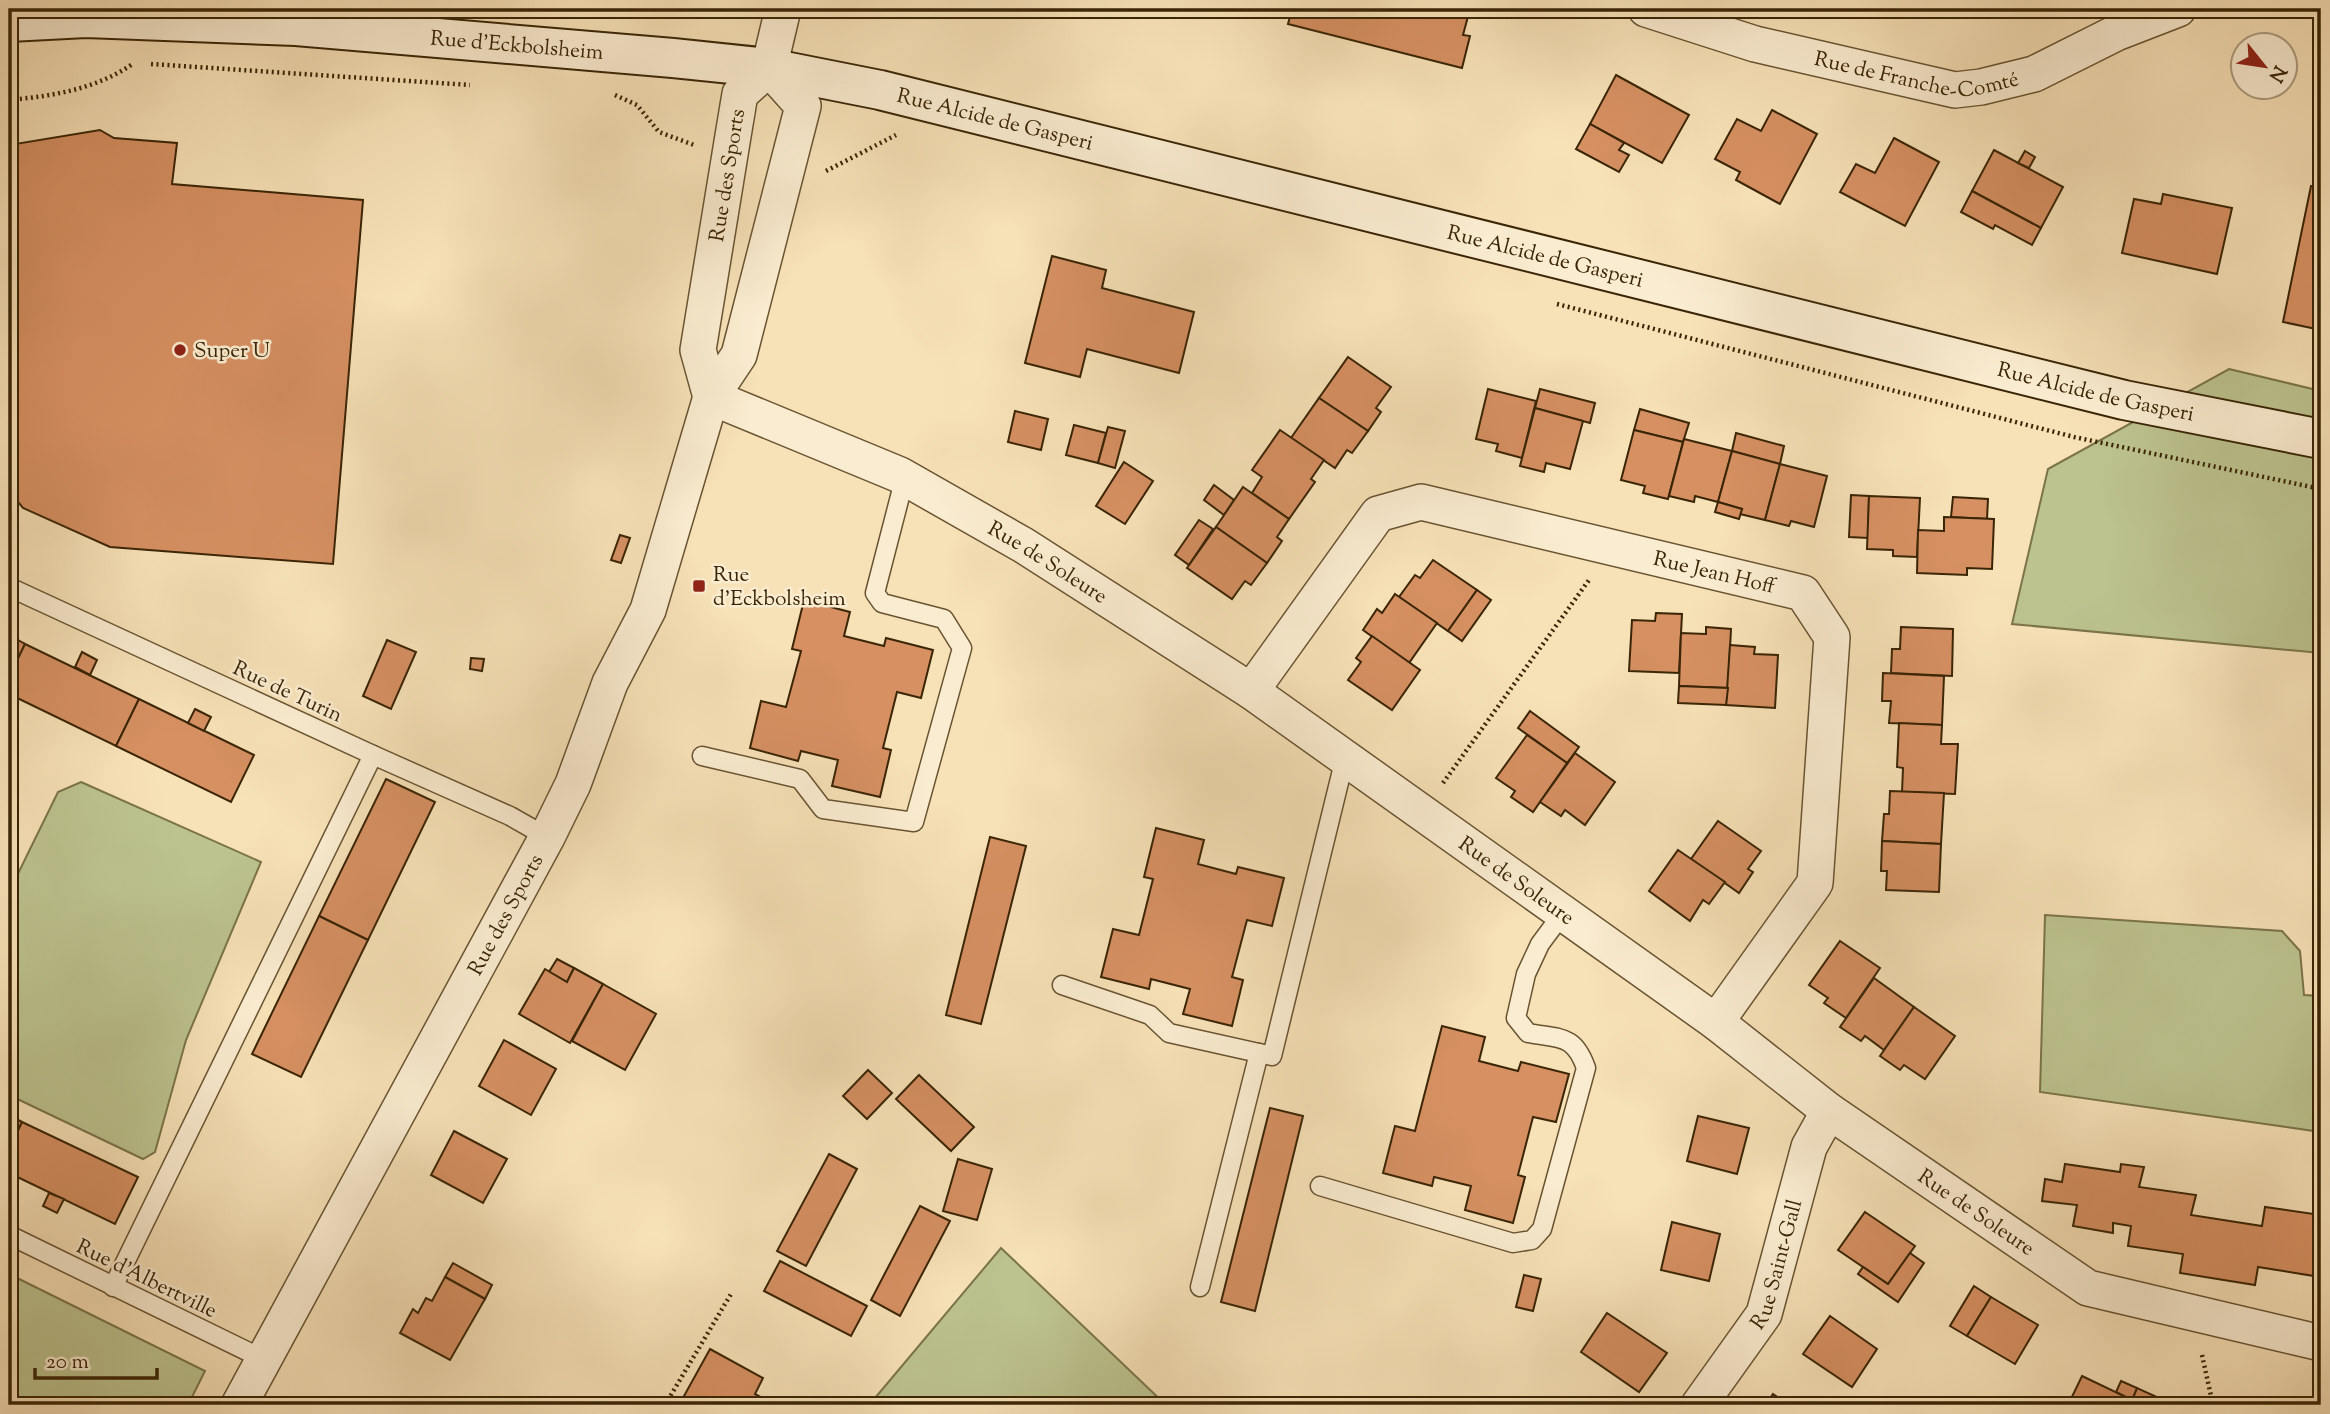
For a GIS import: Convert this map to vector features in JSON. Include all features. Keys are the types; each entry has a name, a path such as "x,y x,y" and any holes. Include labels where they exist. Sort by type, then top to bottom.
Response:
{"main road":[{"name":"Rue d'Eckbolsheim","path":"9,22 86,18 282,17 769,68"},
{"name":"Rue Alcide de Gasperi","path":"769,68 880,89 2124,400 2321,439"}],"street":[{"path":"769,68 782,9"},
{"name":"Rue de Franche-Comté","path":"1646,9 1755,44 1955,90 1981,87 2034,74 2116,33 2178,9"},
{"name":"Rue des Sports","path":"239,1405 547,837 573,784 610,682 648,610 711,397 739,355 803,106 769,68 740,94 698,350 711,397"},
{"name":"Rue de Soleure","path":"711,397 905,478 1023,545 1251,691 1716,1022 1829,1111 2088,1288 2321,1343"},
{"name":"Rue Jean Hoff","path":"1251,691 1378,513 1421,502 1803,593 1832,637 1815,883 1716,1022"},
{"name":"Rue Saint-Gall","path":"1699,1405 1764,1314 1809,1147 1829,1111"}],"lane":[{"path":"702,756 800,779 823,809 914,822 962,648 944,620 882,603 875,593 905,478"},
{"name":"Rue de Turin","path":"9,587 510,816 547,837"},
{"path":"113,1287 373,755"},
{"path":"1062,985 1150,1015 1170,1033 1272,1056 1345,758"},
{"path":"1320,1186 1513,1243 1532,1240 1542,1229 1586,1068 1580,1049 1570,1041 1528,1033 1516,1018 1526,974 1540,944 1563,913"},
{"path":"1200,1287 1259,1053"},
{"name":"Rue d'Albertville","path":"9,1235 265,1360"}],"path":[{"path":"622,9 678,14 721,14 727,9"},
{"path":"9,100 68,92 93,85 117,75 134,63 481,85"},
{"path":"602,94 615,95 637,105 659,132 688,144"},
{"path":"1422,813 1595,572 1602,545"},
{"path":"665,1405 731,1294"},
{"path":"2192,1313 2213,1405"},
{"path":"815,1405 819,1398"}],"green space":[{"path":"2229,369 2321,391 2321,653 2012,624 2048,469"},
{"path":"81,782 261,862 186,1040 155,1152 143,1159 9,1095 9,892 58,792"},
{"path":"2045,915 2282,931 2300,951 2304,995 2321,996 2321,1132 2040,1092"},
{"path":"1001,1248 1166,1405 882,1405 875,1398"},
{"path":"9,1274 205,1371 188,1405 9,1405"}],"building":[{"path":"1292,9 1470,9 1463,35 1470,36 1462,68 1288,24"},
{"path":"1616,75 1689,115 1662,163 1590,124"},
{"path":"1772,110 1817,134 1780,204 1736,180 1740,172 1715,159 1737,119 1761,131"},
{"path":"1590,124 1624,143 1619,150 1629,155 1619,172 1576,149"},
{"name":"Super U","path":"100,130 114,138 177,143 172,184 363,200 333,564 110,547 23,508 12,495 14,471 9,471 9,145"},
{"path":"1894,138 1939,162 1905,226 1840,192 1856,164 1875,173"},
{"path":"1994,150 2063,187 2041,228 1972,191"},
{"path":"2025,151 2035,157 2029,168 2018,163"},
{"path":"2311,186 2321,188 2321,330 2283,322"},
{"path":"1972,191 2041,228 2032,245 1995,225 1993,229 1961,212"},
{"path":"2163,194 2232,208 2217,274 2122,253 2134,199 2161,204"},
{"path":"1052,256 1106,270 1102,288 1194,312 1179,373 1087,349 1080,377 1025,363"},
{"path":"1348,357 1391,387 1376,408 1381,412 1368,431 1319,398"},
{"path":"1488,389 1536,401 1522,458 1496,451 1498,444 1476,439"},
{"path":"1540,389 1595,403 1590,423 1535,408"},
{"path":"1319,398 1368,431 1352,453 1347,450 1335,468 1291,438"},
{"path":"1535,408 1583,421 1570,469 1546,463 1544,472 1520,466"},
{"path":"1640,409 1689,423 1683,442 1634,430"},
{"path":"1015,411 1048,419 1041,450 1008,442"},
{"path":"1074,425 1106,433 1098,463 1066,455"},
{"path":"1108,427 1125,431 1115,468 1098,463"},
{"path":"1280,430 1324,460 1311,479 1315,482 1289,519 1252,493 1262,477 1252,470"},
{"path":"1634,430 1683,442 1668,499 1643,493 1645,486 1621,480"},
{"path":"1736,433 1784,446 1780,464 1732,451"},
{"path":"1684,439 1732,451 1718,502 1695,496 1694,502 1669,496"},
{"path":"1732,451 1780,464 1765,520 1740,514 1742,509 1718,502"},
{"path":"1124,462 1153,481 1125,524 1096,506"},
{"path":"1780,464 1827,476 1814,527 1791,521 1789,526 1765,520"},
{"path":"1214,485 1234,500 1224,515 1204,500"},
{"path":"1243,487 1289,519 1277,537 1282,541 1267,563 1216,527"},
{"path":"1851,495 1869,496 1868,538 1849,537"},
{"path":"1869,496 1920,498 1917,557 1893,556 1893,550 1867,549"},
{"path":"1953,497 1988,499 1987,519 1951,517"},
{"path":"1718,502 1742,509 1739,519 1715,512"},
{"path":"1944,517 1994,519 1992,569 1967,568 1967,575 1917,573 1918,530 1944,531"},
{"path":"1199,520 1213,529 1189,565 1175,555"},
{"path":"1216,527 1267,563 1251,585 1245,581 1232,599 1187,568"},
{"path":"620,535 630,538 621,563 611,560"},
{"path":"1433,560 1477,590 1448,631 1399,597 1415,575 1420,578"},
{"path":"1477,590 1491,600 1462,641 1448,631"},
{"path":"1395,594 1437,623 1409,663 1363,630 1377,609 1382,613"},
{"path":"804,600 850,612 844,636 884,646 886,638 933,650 921,698 897,692 883,748 891,750 880,797 832,786 838,760 801,751 798,761 750,748 761,701 786,707 801,651 792,649"},
{"path":"1656,613 1682,614 1679,673 1629,671 1632,620 1655,621"},
{"path":"1706,627 1731,629 1728,688 1679,686 1681,633 1706,634"},
{"path":"1901,627 1953,629 1952,676 1891,673 1892,649 1900,649"},
{"path":"9,635 25,644 9,677"},
{"path":"1372,636 1420,670 1392,710 1348,680 1361,662 1356,658"},
{"path":"387,640 416,652 391,709 363,696"},
{"path":"25,644 139,699 116,746 9,694 9,677"},
{"path":"1730,645 1755,647 1754,654 1778,655 1775,708 1726,705"},
{"path":"82,652 97,660 90,675 75,667"},
{"path":"471,658 484,659 482,671 470,669"},
{"path":"1883,673 1944,676 1942,725 1889,723 1891,701 1882,701"},
{"path":"1679,686 1728,688 1726,705 1678,703"},
{"path":"139,699 254,755 231,802 116,746"},
{"path":"195,709 211,717 204,731 188,723"},
{"path":"1530,711 1579,747 1567,763 1518,728"},
{"path":"1899,723 1942,725 1941,744 1958,744 1955,794 1902,792 1903,768 1897,767"},
{"path":"1527,735 1567,763 1533,812 1511,797 1515,791 1496,778"},
{"path":"1575,753 1615,782 1585,825 1565,810 1561,816 1540,802"},
{"path":"386,779 435,802 368,940 319,916"},
{"path":"1890,791 1944,793 1941,844 1882,841 1884,814 1889,814"},
{"path":"1718,821 1761,851 1748,869 1753,872 1739,893 1691,859"},
{"path":"1156,828 1204,840 1198,864 1236,874 1238,867 1284,878 1272,926 1247,920 1232,977 1243,980 1232,1026 1183,1014 1190,989 1151,979 1149,989 1101,977 1113,929 1139,935 1153,879 1144,877"},
{"path":"990,837 1026,846 981,1024 946,1015"},
{"path":"1882,841 1941,844 1939,892 1886,890 1887,871 1881,871"},
{"path":"1678,850 1725,882 1709,904 1703,900 1690,921 1649,891"},
{"path":"319,916 368,940 301,1077 252,1054"},
{"path":"1840,941 1880,968 1846,1018 1824,1003 1828,998 1809,985"},
{"path":"557,959 574,968 567,982 549,972"},
{"path":"574,968 603,984 570,1043 519,1014 545,969 567,982"},
{"path":"1874,978 1914,1007 1884,1050 1865,1036 1861,1041 1840,1027"},
{"path":"603,984 656,1014 625,1070 572,1041"},
{"path":"1914,1007 1955,1036 1925,1079 1904,1065 1900,1070 1880,1056"},
{"path":"1442,1026 1485,1037 1479,1061 1518,1071 1521,1062 1569,1074 1556,1122 1533,1117 1518,1175 1525,1177 1513,1223 1465,1210 1471,1186 1434,1177 1432,1186 1383,1173 1395,1126 1415,1131"},
{"path":"504,1040 556,1069 531,1115 479,1086"},
{"path":"868,1070 892,1093 867,1119 843,1096"},
{"path":"919,1075 974,1127 951,1151 896,1099"},
{"path":"1270,1108 1303,1116 1255,1311 1221,1302"},
{"path":"9,1115 22,1122 9,1150"},
{"path":"1698,1116 1749,1128 1737,1174 1687,1161"},
{"path":"22,1122 138,1177 115,1224 9,1173 9,1150"},
{"path":"454,1131 507,1159 483,1203 431,1175"},
{"path":"829,1154 857,1169 806,1266 777,1251"},
{"path":"958,1159 992,1169 977,1220 943,1211"},
{"path":"2065,1164 2120,1172 2121,1164 2144,1167 2139,1187 2196,1195 2191,1215 2262,1226 2265,1207 2321,1215 2321,1257 2318,1257 2314,1276 2258,1267 2255,1285 2180,1273 2183,1254 2128,1246 2131,1226 2113,1223 2113,1233 2073,1226 2077,1205 2042,1201 2045,1179 2062,1182"},
{"path":"49,1193 64,1199 57,1213 43,1206"},
{"path":"920,1206 950,1221 900,1316 871,1300"},
{"path":"1865,1212 1915,1246 1888,1284 1838,1250"},
{"path":"1672,1222 1720,1234 1709,1281 1661,1270"},
{"path":"1910,1253 1924,1263 1898,1302 1858,1274 1863,1267 1888,1284"},
{"path":"780,1261 867,1306 851,1336 764,1291"},
{"path":"453,1263 492,1285 485,1299 445,1277"},
{"path":"1524,1275 1541,1279 1533,1311 1516,1307"},
{"path":"445,1277 485,1299 450,1360 400,1333 413,1309 418,1313 426,1298 432,1301"},
{"path":"1974,1286 1991,1297 1967,1336 1950,1326"},
{"path":"1991,1297 2038,1325 2015,1364 1967,1336"},
{"path":"1607,1313 1667,1353 1639,1392 1581,1352"},
{"path":"1830,1316 1877,1349 1852,1387 1803,1354"},
{"path":"710,1349 763,1378 755,1394 772,1403 771,1405 679,1405"},
{"path":"2082,1376 2132,1400 2137,1388 2159,1398 2156,1405 2068,1405"},
{"path":"2121,1381 2137,1388 2132,1400 2116,1392"},
{"path":"1773,1394 1789,1405 1766,1405"}],"place":[{"name":"Super U","path":"180,350"},
{"name":"Rue d'Eckbolsheim","path":"699,586"}]}
